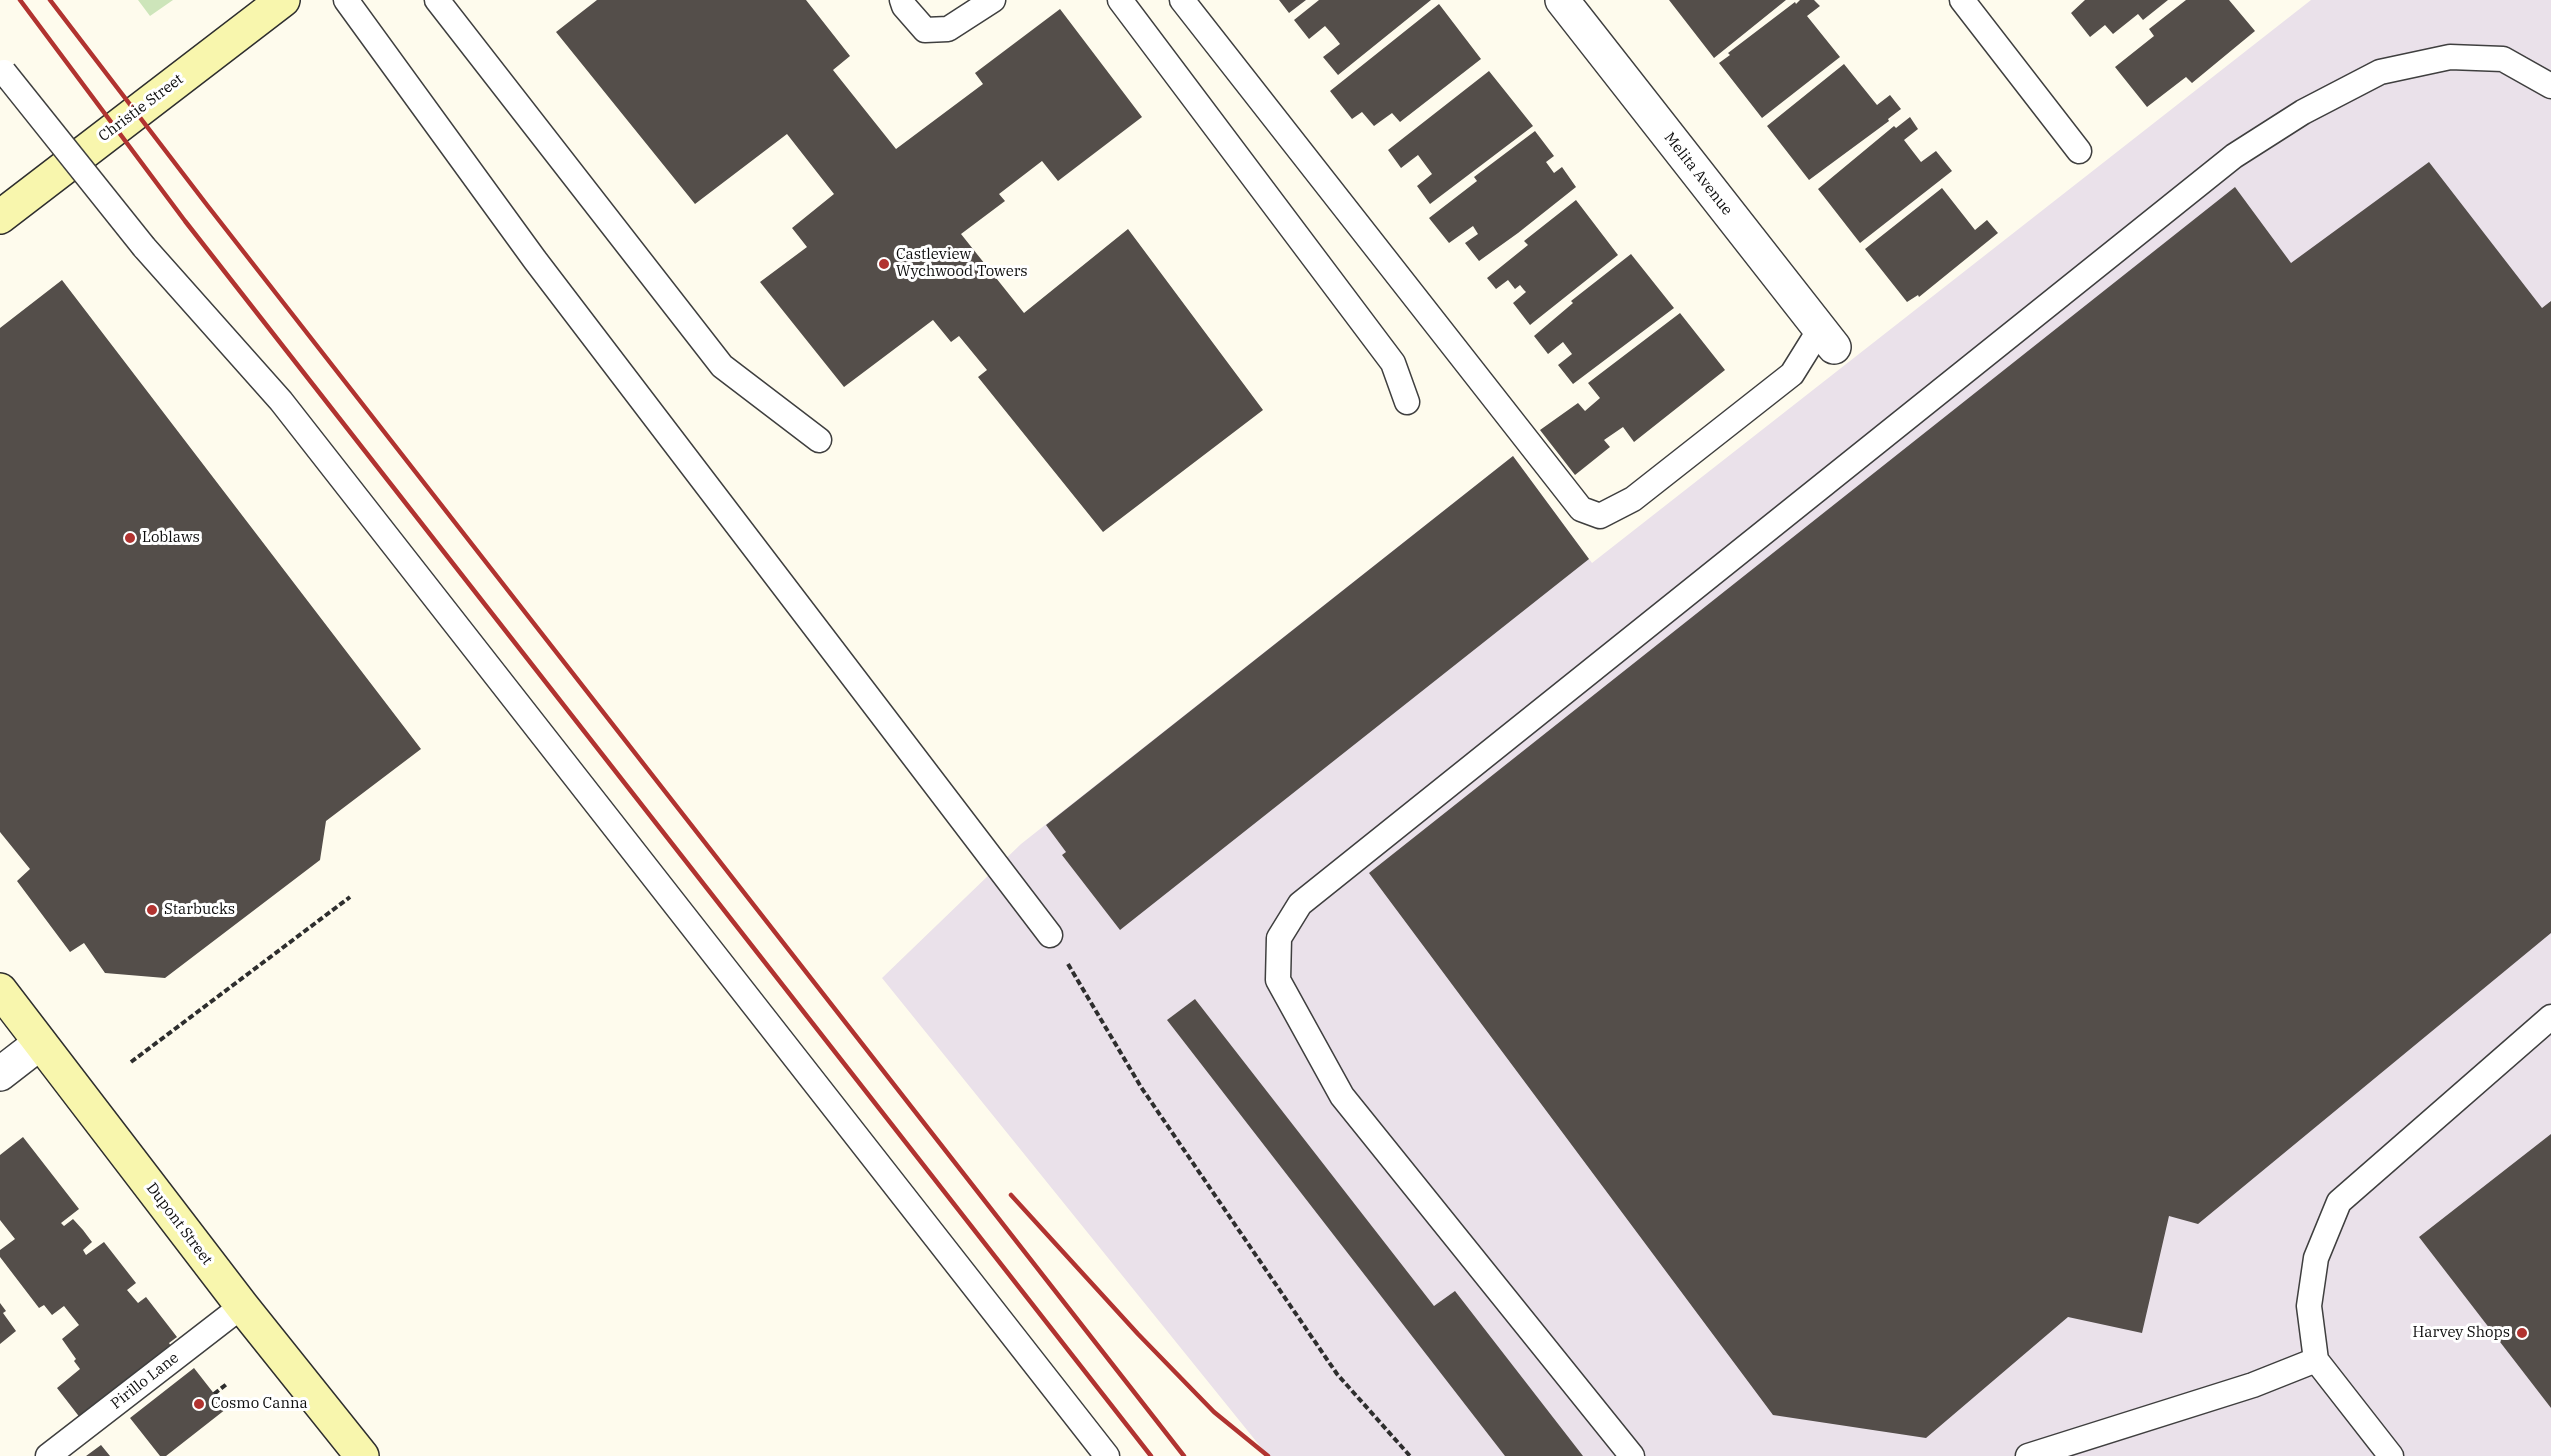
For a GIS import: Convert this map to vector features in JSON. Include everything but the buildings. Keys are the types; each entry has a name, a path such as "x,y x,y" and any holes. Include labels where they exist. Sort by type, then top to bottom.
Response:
{"main road":[{"name":"Christie Street","path":"0,217 283,0"},
{"name":"Dupont Street","path":"0,990 242,1306 362,1456"}],"street":[{"name":"Melita Avenue","path":"1562,0 1827,338"},
{"path":"0,1074 40,1043"}],"lane":[{"path":"346,0 542,270 1050,935"},
{"path":"437,0 722,366 819,440"},
{"path":"902,0 904,6 925,30 948,29 993,0"},
{"path":"1120,0 1393,363 1407,402"},
{"path":"1182,0 1581,508 1600,516 1633,498 1792,374 1827,338"},
{"path":"1962,0 2079,152"},
{"path":"1632,1456 1342,1096 1278,980 1279,939 1300,903 2234,156 2303,112 2380,72 2450,57 2503,59 2551,86"},
{"path":"2,69 144,247 281,402 1107,1456"},
{"path":"2391,1456 2316,1360 2309,1306 2316,1258 2339,1202 2551,1017"},
{"name":"Pirillo Lane","path":"48,1456 242,1306"},
{"path":"2028,1456 2253,1385 2316,1360"}],"path":[{"path":"131,1062 350,897"},
{"path":"1050,935 1141,1087 1337,1374 1410,1456"},
{"path":"214,1394 228,1383"}],"shaded area":[{"path":"2311,0 2551,0 2551,1456 1268,1456 882,978 1021,844 1513,456 1592,563"}],"green space":[{"path":"138,0 173,0 150,16"}],"railway":[{"path":"20,0 185,221 1151,1456"},
{"path":"50,0 207,205 1184,1456"},
{"path":"1011,1195 1138,1334 1214,1412 1268,1456"}],"place":[{"name":"Castleview Wychwood Towers","path":"884,264"},
{"name":"Loblaws","path":"130,538"},
{"name":"Starbucks","path":"152,910"},
{"name":"Harvey Shops","path":"2522,1333"},
{"name":"Cosmo Canna","path":"199,1404"}]}
